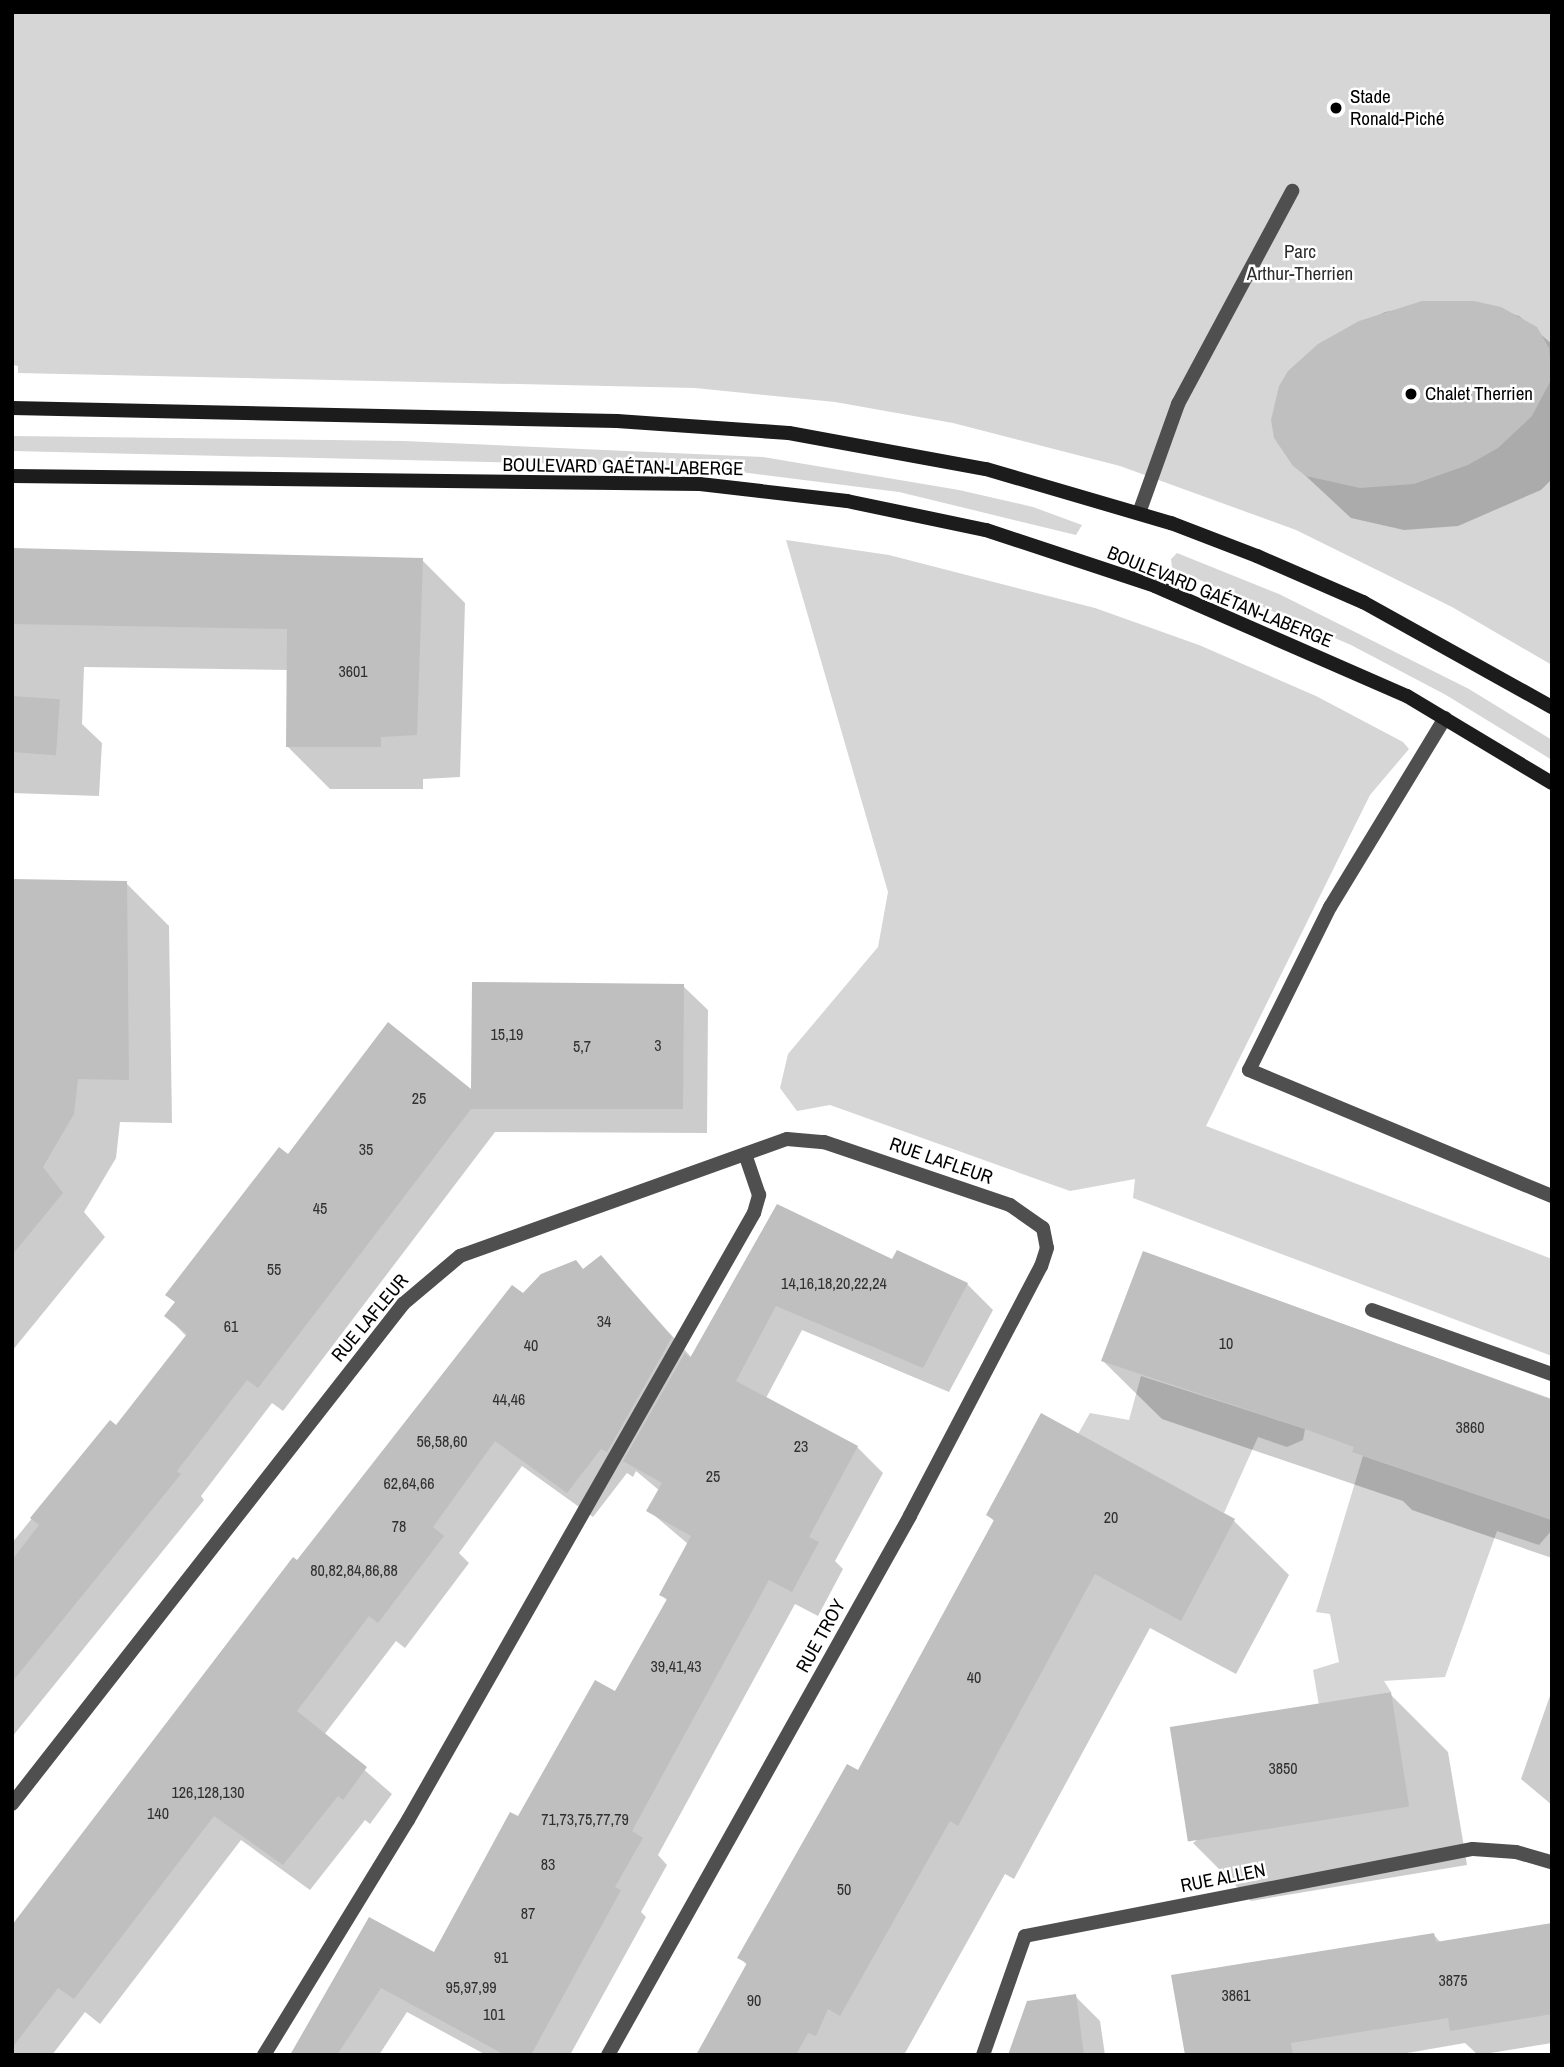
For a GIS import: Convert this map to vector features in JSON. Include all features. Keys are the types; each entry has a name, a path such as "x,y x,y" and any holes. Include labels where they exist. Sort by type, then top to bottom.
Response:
{"main road":[{"name":"BOULEVARD GAÉTAN-LABERGE","path":"12,408 617,421 789,433 986,469 1139,513 1257,556 1363,603 1552,707"},
{"name":"BOULEVARD GAÉTAN-LABERGE","path":"12,476 700,484 847,501 986,530 1150,584 1407,696 1552,783"}],"street":[{"path":"1139,513 1178,404 1292,191"},
{"path":"1445,718 1330,907 1249,1070 1552,1196"},
{"name":"RUE LAFLEUR","path":"12,1804 427,1280 460,1256 787,1139 824,1142 1010,1205 1043,1228"},
{"path":"264,2055 408,1820 754,1213 759,1195 745,1154"},
{"name":"RUE TROY","path":"608,2055 917,1504 1041,1266 1047,1248 1043,1228"},
{"path":"1372,1310 1552,1374"},
{"name":"RUE ALLEN","path":"983,2055 1025,1936 1473,1849 1516,1852 1552,1862"}],"green space":[{"name":"Parc Arthur-Therrien","path":"12,12 1552,12 1552,665 1452,607 1296,530 1120,466 953,423 835,402 695,388 18,373 18,366 12,365"},
{"path":"12,436 404,441 763,457 959,490 1033,507 1082,525 1076,535 899,492 701,467 12,451"},
{"path":"786,540 889,555 1095,608 1199,645 1316,696 1403,742 1409,749 1370,795 1206,1126 1552,1259 1552,1356 1133,1198 1135,1179 1070,1191 830,1105 797,1111 780,1088 788,1054 878,947 888,892"},
{"path":"1177,553 1279,594 1469,689 1552,740 1552,760 1446,695 1351,645 1172,568 1171,559"},
{"path":"1141,1376 1305,1429 1303,1440 1287,1447 1258,1437 1224,1513 1078,1434 1090,1413 1129,1420"},
{"path":"1363,1456 1552,1520 1552,1530 1539,1545 1497,1531 1445,1677 1384,1681 1391,1692 1319,1705 1313,1670 1339,1662 1330,1614 1316,1612"}],"building":[{"name":"Chalet Therrien","path":"1422,301 1474,301 1501,307 1537,327 1549,348 1551,366 1550,382 1532,416 1498,448 1468,465 1414,484 1360,488 1306,476 1293,466 1274,438 1271,420 1279,386 1288,371 1318,344 1359,321"},
{"path":"12,548 423,558 417,735 381,737 381,747 286,747 287,629 12,624"},
{"path":"12,696 60,699 56,755 12,752"},
{"path":"12,879 127,881 129,1080 78,1079 74,1114 43,1167 63,1193 12,1255"},
{"path":"472,982 684,984 683,1109 471,1109 258,1388 247,1380 177,1471 181,1474 12,1682 12,1560 39,1525 30,1518 110,1420 116,1425 187,1334 164,1316 175,1302 165,1295 279,1147 288,1154 388,1022 471,1089"},
{"path":"777,1204 892,1259 897,1250 968,1283 923,1368 776,1306 736,1381 858,1446 809,1537 819,1542 792,1592 769,1580 632,1831 643,1838 615,1887 621,1890 531,2055 505,2055 381,1988 337,2055 290,2055 369,1917 434,1952 510,1812 518,1816 595,1680 615,1691 667,1599 659,1595 691,1536 646,1511 662,1483 623,1461 685,1353 690,1358"},
{"path":"1143,1251 1552,1400 1552,1520 1352,1452 1354,1447 1305,1429 1101,1361"},
{"path":"601,1255 672,1337 607,1452 601,1449 567,1493 495,1441 433,1527 444,1536 378,1623 369,1616 297,1711 367,1767 343,1800 338,1796 283,1865 214,1816 74,1999 58,1988 12,2048 12,1925 293,1557 297,1560 512,1285 523,1293 541,1274 576,1260 583,1269"},
{"path":"1041,1413 1235,1519 1181,1621 1095,1574 958,1826 950,1821 840,2016 828,2009 816,2036 808,2033 796,2055 696,2055 747,1963 737,1958 847,1764 858,1770 994,1520 986,1515"},
{"path":"1391,1692 1409,1807 1188,1842 1170,1727"},
{"path":"1552,1923 1552,2014 1450,2031 1448,2018 1291,2043 1293,2055 1185,2055 1171,1975 1434,1933 1436,1942"},
{"path":"1076,1994 1084,2055 1008,2055 1027,2001"}],"place":[{"name":"Stade Ronald-Piché","path":"1336,108"},
{"name":"Chalet Therrien","path":"1411,394"}]}
